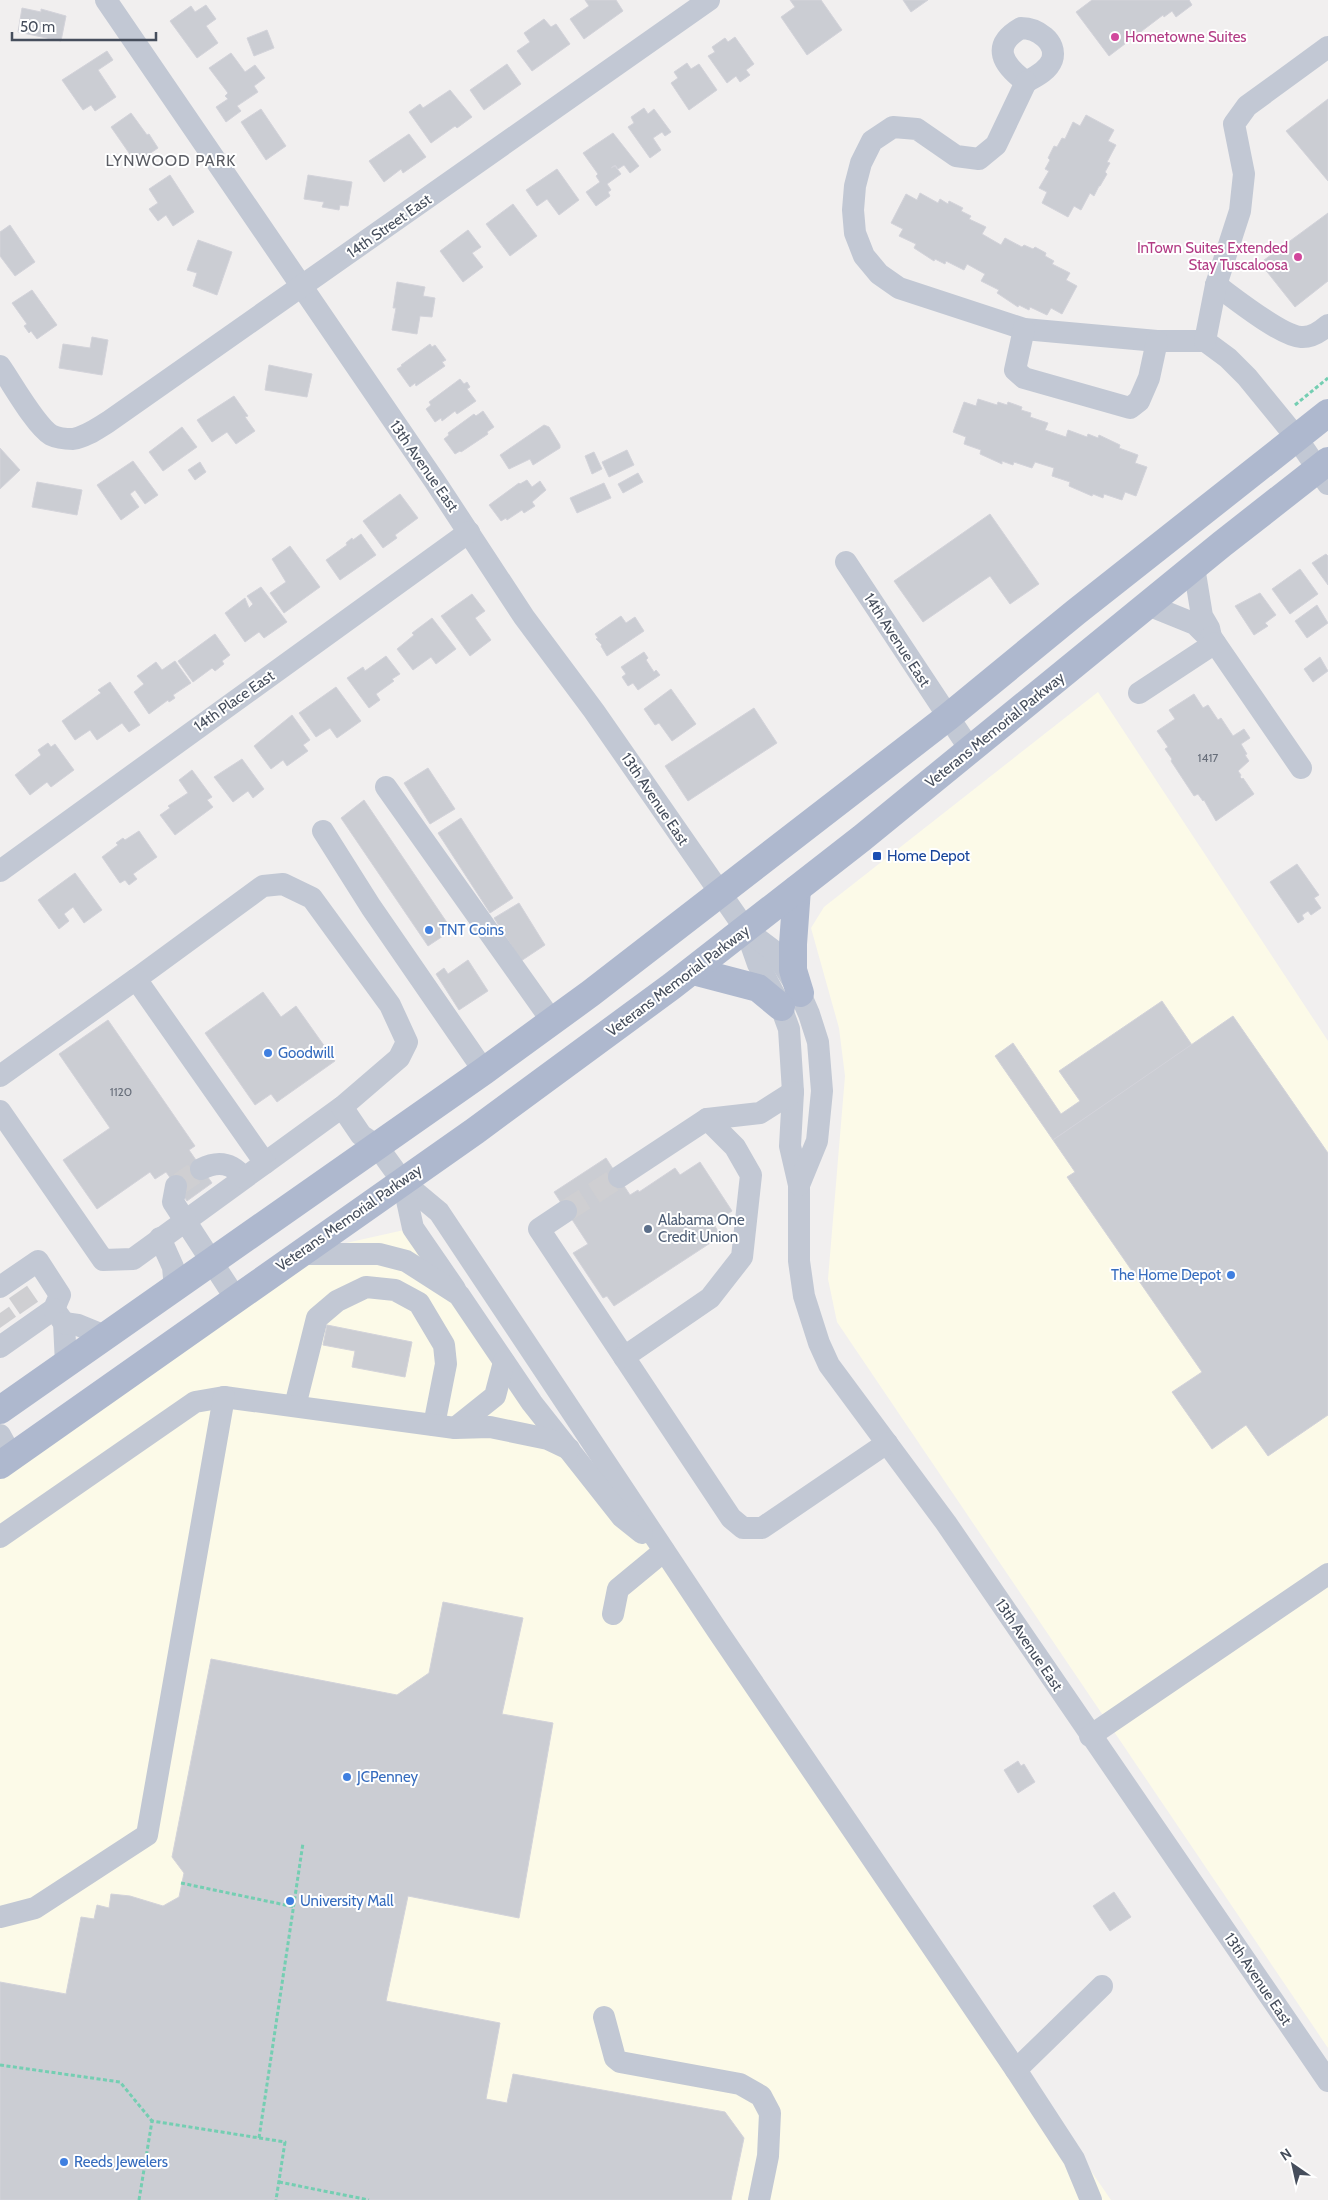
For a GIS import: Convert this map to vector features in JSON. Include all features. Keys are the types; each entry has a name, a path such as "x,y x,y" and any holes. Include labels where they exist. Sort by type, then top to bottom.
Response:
{"main road":[{"path":"0,1410 484,1071 720,895 948,717 1076,612 1328,412"},
{"name":"Veterans Memorial Parkway","path":"4,1452 236,1299 297,1254 403,1182 692,971 971,750 1194,567 1325,471"},
{"path":"692,971 758,988 790,1000 797,888"}],"street":[{"name":"13th Avenue East","path":"106,0 469,532 524,617 605,727 746,930 758,964 790,1000 809,1014 818,1042 822,1090 817,1141 799,1184"},
{"name":"14th Street East","path":"0,366 39,423 51,434 63,439 88,434 302,287 709,0"},
{"path":"1205,341 1216,285 1240,211 1244,174 1234,124 1247,106 1328,47"},
{"path":"1026,82 996,145 978,159 956,156 917,129 893,127 872,141 861,163 855,186 853,210 855,233 864,256 879,274 900,288 1024,330 1157,341 1205,341 1228,358 1247,377 1325,471"},
{"path":"1216,285 1286,333 1302,338 1318,333 1328,325"},
{"path":"1024,330 1014,370 1024,378 1130,408 1139,402 1149,378 1157,341"},
{"name":"14th Place East","path":"0,871 469,532"},
{"name":"14th Avenue East","path":"846,562 971,750"},
{"path":"1194,567 1202,616 1213,640 1301,768"},
{"path":"1148,604 1195,624 1213,640"},
{"path":"1138,693 1213,640"},
{"path":"386,787 552,1021"},
{"path":"323,830 371,907 484,1071"},
{"path":"0,1076 263,886 283,884 312,898 390,1005 407,1042 399,1058 342,1107 184,1220 133,1259 103,1260 0,1111"},
{"path":"136,979 265,1163"},
{"name":"13th Avenue East","path":"790,1000 789,1029 793,1092 790,1146 799,1184 799,1261 804,1296 819,1344 829,1365 946,1523 1328,2082"},
{"path":"619,1177 707,1119 760,1113 793,1092"},
{"path":"342,1107 361,1135 377,1146 403,1182 438,1212 945,1969 1016,2070 1074,2159 1091,2200"},
{"path":"624,1357 710,1298 742,1257 751,1175 735,1147 707,1119"},
{"path":"201,1169 214,1163 236,1168 244,1178"},
{"path":"403,1182 413,1228 532,1403 622,1517 664,1551"},
{"path":"176,1186 173,1202 236,1299"},
{"path":"566,1211 539,1229 731,1518 743,1528 762,1528 887,1443"},
{"path":"160,1238 173,1267 174,1288"},
{"path":"297,1254 380,1254 406,1261 459,1295"},
{"path":"295,1406 317,1318 337,1301 366,1287 395,1290 419,1303 444,1345 446,1364 444,1426"},
{"path":"31,1303 106,1336"},
{"path":"8,1335 31,1303"},
{"path":"31,1303 66,1364"},
{"path":"444,1426 495,1396 504,1362"},
{"path":"490,1426 505,1421 532,1403 553,1385"},
{"path":"0,1537 195,1402 224,1397 444,1426 490,1426 548,1439 569,1449"},
{"path":"0,1917 35,1908 147,1835 224,1397"},
{"path":"613,1614 618,1589 664,1551"},
{"path":"1090,1736 1328,1574"},
{"path":"1016,2070 1102,1986"},
{"path":"604,2017 615,2058 620,2062 740,2084 761,2096 770,2113 768,2156 758,2200"}],"path":[{"path":"259,2138 295,1907 303,1843"},
{"path":"181,1883 295,1907"},
{"path":"0,2065 120,2082 152,2121 285,2142 276,2200"},
{"path":"139,2200 152,2121"},
{"path":"279,2182 370,2200"}],"shaded area":[{"path":"1098,692 1328,1041 1328,2048 837,1322 828,1279 845,1076 839,1028 811,928 824,907"},
{"name":"University Mall","path":"413,1228 532,1403 664,1551 1111,2200 0,2200 0,1466 297,1254"}],"building":[{"path":"585,0 616,0 623,11 584,39 570,19 589,6"},
{"path":"790,0 821,0 842,30 807,55 781,17 795,7"},
{"path":"903,0 928,0 911,12"},
{"name":"Hometowne Suites","path":"1092,0 1189,0 1192,5 1176,17 1172,11 1164,17 1163,15 1109,56 1076,12"},
{"path":"206,5 216,19 206,26 218,43 197,58 170,21 191,6 195,12"},
{"path":"22,8 41,12 41,9 66,16 61,41 18,32"},
{"path":"544,19 551,27 556,24 570,44 532,71 517,51 530,42 524,33"},
{"path":"267,30 274,48 254,56 247,38"},
{"path":"735,37 754,64 746,70 750,75 740,82 736,76 727,83 708,56 715,52 712,47 725,38 728,42"},
{"path":"107,51 113,60 98,70 116,97 95,111 91,105 83,110 62,80"},
{"path":"231,53 245,72 255,65 265,78 254,86 258,92 237,106 241,111 226,122 216,107 228,99 225,96 228,93 209,68"},
{"path":"687,63 691,69 699,64 717,90 689,110 671,83 678,78 674,72"},
{"path":"507,64 521,84 484,110 470,90"},
{"path":"450,90 472,117 457,128 455,126 431,143 409,112 420,104 423,108"},
{"path":"1328,99 1328,181 1286,131"},
{"path":"644,108 648,114 654,109 671,132 665,136 662,132 653,138 661,150 650,158 628,127 634,123 631,117"},
{"path":"261,109 286,146 266,160 241,122"},
{"path":"131,113 158,148 136,163 111,127"},
{"path":"1086,115 1114,130 1108,141 1116,145 1107,162 1110,163 1105,172 1107,174 1094,196 1090,193 1081,210 1074,206 1068,217 1042,203 1047,192 1039,188 1049,171 1045,169 1054,146 1057,147 1062,138 1065,139 1073,122 1080,126"},
{"path":"613,133 639,166 630,173 624,165 618,169 615,165 611,168 615,166 621,174 607,184 611,190 608,192 610,196 596,206 586,192 600,182 596,176 598,174 583,153"},
{"path":"409,134 426,157 403,173 401,169 384,182 369,161"},
{"path":"557,169 579,200 559,215 547,199 537,206 526,190"},
{"path":"170,175 194,212 173,226 166,215 158,221 149,209 158,203 149,189"},
{"path":"308,175 352,182 348,206 340,205 339,210 322,207 324,202 304,199"},
{"path":"920,193 938,203 940,199 948,204 949,201 963,208 961,211 971,216 969,219 986,227 982,234 1001,245 1005,238 1022,247 1024,245 1033,249 1035,247 1046,253 1045,256 1054,261 1052,264 1070,273 1066,280 1077,286 1062,314 1051,308 1047,315 1030,307 1029,310 1019,305 1018,307 997,293 999,290 981,281 985,274 967,264 964,270 946,261 945,264 935,259 934,261 914,248 916,244 899,236 903,229 891,223 906,194 917,200"},
{"path":"513,204 537,236 510,256 486,224"},
{"name":"InTown Suites Extended Stay Tuscaloosa","path":"1328,213 1328,281 1295,307 1260,263"},
{"path":"10,225 35,262 15,276 0,256 0,232"},
{"path":"468,230 481,247 472,253 483,267 463,282 440,251"},
{"path":"198,240 232,252 217,295 193,286 197,273 187,270"},
{"path":"397,282 425,287 423,296 435,298 432,317 420,316 417,334 392,330 396,308 393,308"},
{"path":"32,290 57,325 37,339 24,326 27,324 12,303"},
{"path":"92,337 108,340 102,375 59,368 63,344 90,348"},
{"path":"430,344 432,347 435,345 446,360 442,362 445,366 416,386 415,383 410,387 397,369"},
{"path":"269,365 312,374 307,397 265,390"},
{"path":"460,379 464,384 467,382 470,387 467,389 476,401 457,414 455,411 442,421 441,418 435,422 426,409 431,405 429,402"},
{"path":"234,396 248,416 245,417 255,431 236,444 227,432 212,442 197,420"},
{"path":"978,399 997,405 998,402 1007,405 1008,402 1022,407 1021,410 1031,413 1030,417 1048,423 1045,430 1066,437 1068,430 1087,437 1088,434 1098,438 1099,435 1120,445 1119,448 1138,455 1135,463 1147,467 1136,496 1125,492 1122,500 1104,494 1103,498 1093,494 1092,496 1069,486 1070,482 1052,476 1054,468 1035,462 1032,468 1014,462 1013,465 1002,461 1002,464 980,454 981,450 964,444 966,437 953,432 964,402 976,406"},
{"path":"483,411 494,427 487,432 488,434 455,454 444,439 449,435 448,433 474,414 476,416"},
{"path":"544,425 549,427 560,448 533,465 530,459 509,469 500,455"},
{"path":"182,427 197,447 163,471 149,452"},
{"path":"0,448 20,470 0,489"},
{"path":"627,450 634,465 609,477 602,462"},
{"path":"594,452 602,469 592,474 585,456"},
{"path":"133,461 158,495 145,504 135,490 130,494 139,507 121,520 97,485"},
{"path":"200,462 206,472 195,480 188,470"},
{"path":"638,473 643,482 623,493 618,484"},
{"path":"527,480 532,487 540,481 546,490 532,502 535,506 524,513 522,510 507,520 506,518 501,521 489,505 519,483"},
{"path":"37,482 82,490 77,515 32,507"},
{"path":"604,483 611,498 577,513 570,498"},
{"path":"400,494 418,518 395,535 397,538 383,548 363,521"},
{"path":"990,514 1039,584 1010,604 990,576 923,622 894,581"},
{"path":"361,534 376,555 340,580 326,560 347,545 346,543 352,538 353,540"},
{"path":"290,546 320,587 284,613 270,593 286,582 272,559"},
{"path":"1326,554 1328,556 1328,585 1312,563"},
{"path":"1300,569 1318,594 1290,614 1272,589"},
{"path":"261,587 287,622 264,638 259,632 245,642 225,613 245,598 249,608 253,604 247,596"},
{"path":"1260,593 1276,615 1265,623 1268,626 1254,635 1235,606"},
{"path":"472,594 485,611 475,618 491,640 470,656 441,616"},
{"path":"1317,605 1328,623 1307,638 1295,621"},
{"path":"621,616 626,623 635,617 644,631 607,656 602,645 596,639 598,638 595,634"},
{"path":"432,618 456,649 436,664 431,657 413,670 397,649 414,635 412,633"},
{"path":"215,634 230,655 222,661 224,664 215,671 212,668 193,682 178,661"},
{"path":"644,652 648,658 646,660 654,672 656,670 660,675 638,690 633,683 628,686 622,677 626,674 621,667"},
{"path":"386,656 400,674 392,679 394,681 376,694 380,700 369,708 347,678 363,667 365,671"},
{"path":"1320,657 1328,671 1313,682 1304,669"},
{"path":"175,661 191,683 173,695 175,698 169,702 168,700 149,714 134,692 144,684 137,676 156,662 162,670"},
{"path":"110,682 140,725 129,732 122,723 97,740 90,730 75,740 62,721 101,693 98,690"},
{"path":"336,687 361,721 337,738 330,728 316,737 299,713"},
{"path":"671,689 696,724 672,741 659,723 655,725 644,709"},
{"path":"1194,694 1203,708 1208,705 1218,720 1221,718 1233,736 1244,729 1250,738 1241,744 1249,761 1238,771 1241,775 1240,777 1243,778 1254,794 1216,821 1204,800 1198,794 1194,796 1171,761 1172,759 1165,749 1168,747 1157,731 1175,719 1169,710"},
{"path":"754,708 777,743 688,801 665,766"},
{"path":"292,715 310,740 303,745 308,751 287,766 283,760 271,769 254,746"},
{"path":"48,743 51,747 55,744 74,770 51,787 47,782 30,795 15,775 41,755 38,750"},
{"path":"242,759 264,789 253,798 248,791 233,802 214,777"},
{"path":"428,768 455,809 430,824 404,783"},
{"path":"192,770 212,797 207,800 213,807 175,835 160,815 170,808 168,806 188,793 179,780"},
{"path":"364,800 452,930 428,946 341,818"},
{"path":"461,818 513,898 490,913 438,833"},
{"path":"139,831 157,857 133,874 137,879 129,885 125,880 120,883 102,857 118,845 116,843 123,838 125,840"},
{"path":"1297,864 1319,895 1314,898 1321,908 1311,915 1308,911 1302,915 1304,919 1298,923 1270,882"},
{"path":"75,873 102,910 84,923 73,907 64,914 69,921 59,929 38,900"},
{"path":"519,903 545,945 521,961 494,918"},
{"path":"468,960 488,991 459,1010 436,974 444,968 448,974"},
{"path":"263,992 281,1017 296,1006 335,1061 277,1102 271,1094 255,1105 205,1033"},
{"path":"1162,1001 1192,1045 1053,1140 995,1056 1013,1043 1061,1114 1080,1101 1059,1071"},
{"name":"The Home Depot","path":"1233,1016 1328,1153 1328,1415 1268,1456 1246,1425 1212,1449 1172,1392 1202,1372 1067,1177 1075,1172 1053,1140"},
{"path":"108,1020 195,1146 189,1150 212,1183 187,1201 166,1172 155,1179 150,1172 97,1209 63,1160 110,1128 59,1054"},
{"name":"Alabama One Credit Union","path":"606,1158 630,1195 638,1190 639,1192 675,1168 680,1175 700,1162 732,1211 713,1223 721,1236 614,1306 607,1296 603,1298 573,1253 588,1244 554,1192"},
{"path":"327,1325 412,1342 405,1377 352,1367 355,1351 323,1345"},
{"name":"University Mall","path":"443,1602 523,1618 502,1714 553,1723 519,1918 408,1896 386,2001 500,2023 486,2099 507,2103 513,2074 725,2112 744,2138 731,2200 0,2200 0,1982 66,1994 81,1917 94,1919 97,1905 109,1908 111,1894 130,1896 163,1906 179,1897 184,1873 172,1857 211,1659 397,1695 429,1673"},
{"path":"1018,1761 1021,1766 1024,1764 1035,1782 1018,1793 1004,1770"},
{"path":"1114,1892 1131,1917 1110,1931 1093,1906"}],"tunnel":[{"path":"176,1186 201,1169"},
{"path":"566,1211 619,1177"},
{"path":"18,1292 29,1308"},
{"path":"0,1313 7,1323"}],"place":[{"name":"Hometowne Suites","path":"1115,37"},
{"name":"InTown Suites Extended Stay Tuscaloosa","path":"1298,257"},
{"name":"Home Depot","path":"877,856"},
{"name":"TNT Coins","path":"429,930"},
{"name":"Goodwill","path":"268,1053"},
{"name":"Alabama One Credit Union","path":"648,1229"},
{"name":"The Home Depot","path":"1231,1275"},
{"name":"JCPenney","path":"347,1777"},
{"name":"University Mall","path":"290,1901"},
{"name":"Reeds Jewelers","path":"64,2162"}],"district":[{"name":"LYNWOOD PARK","path":"171,160"}]}
